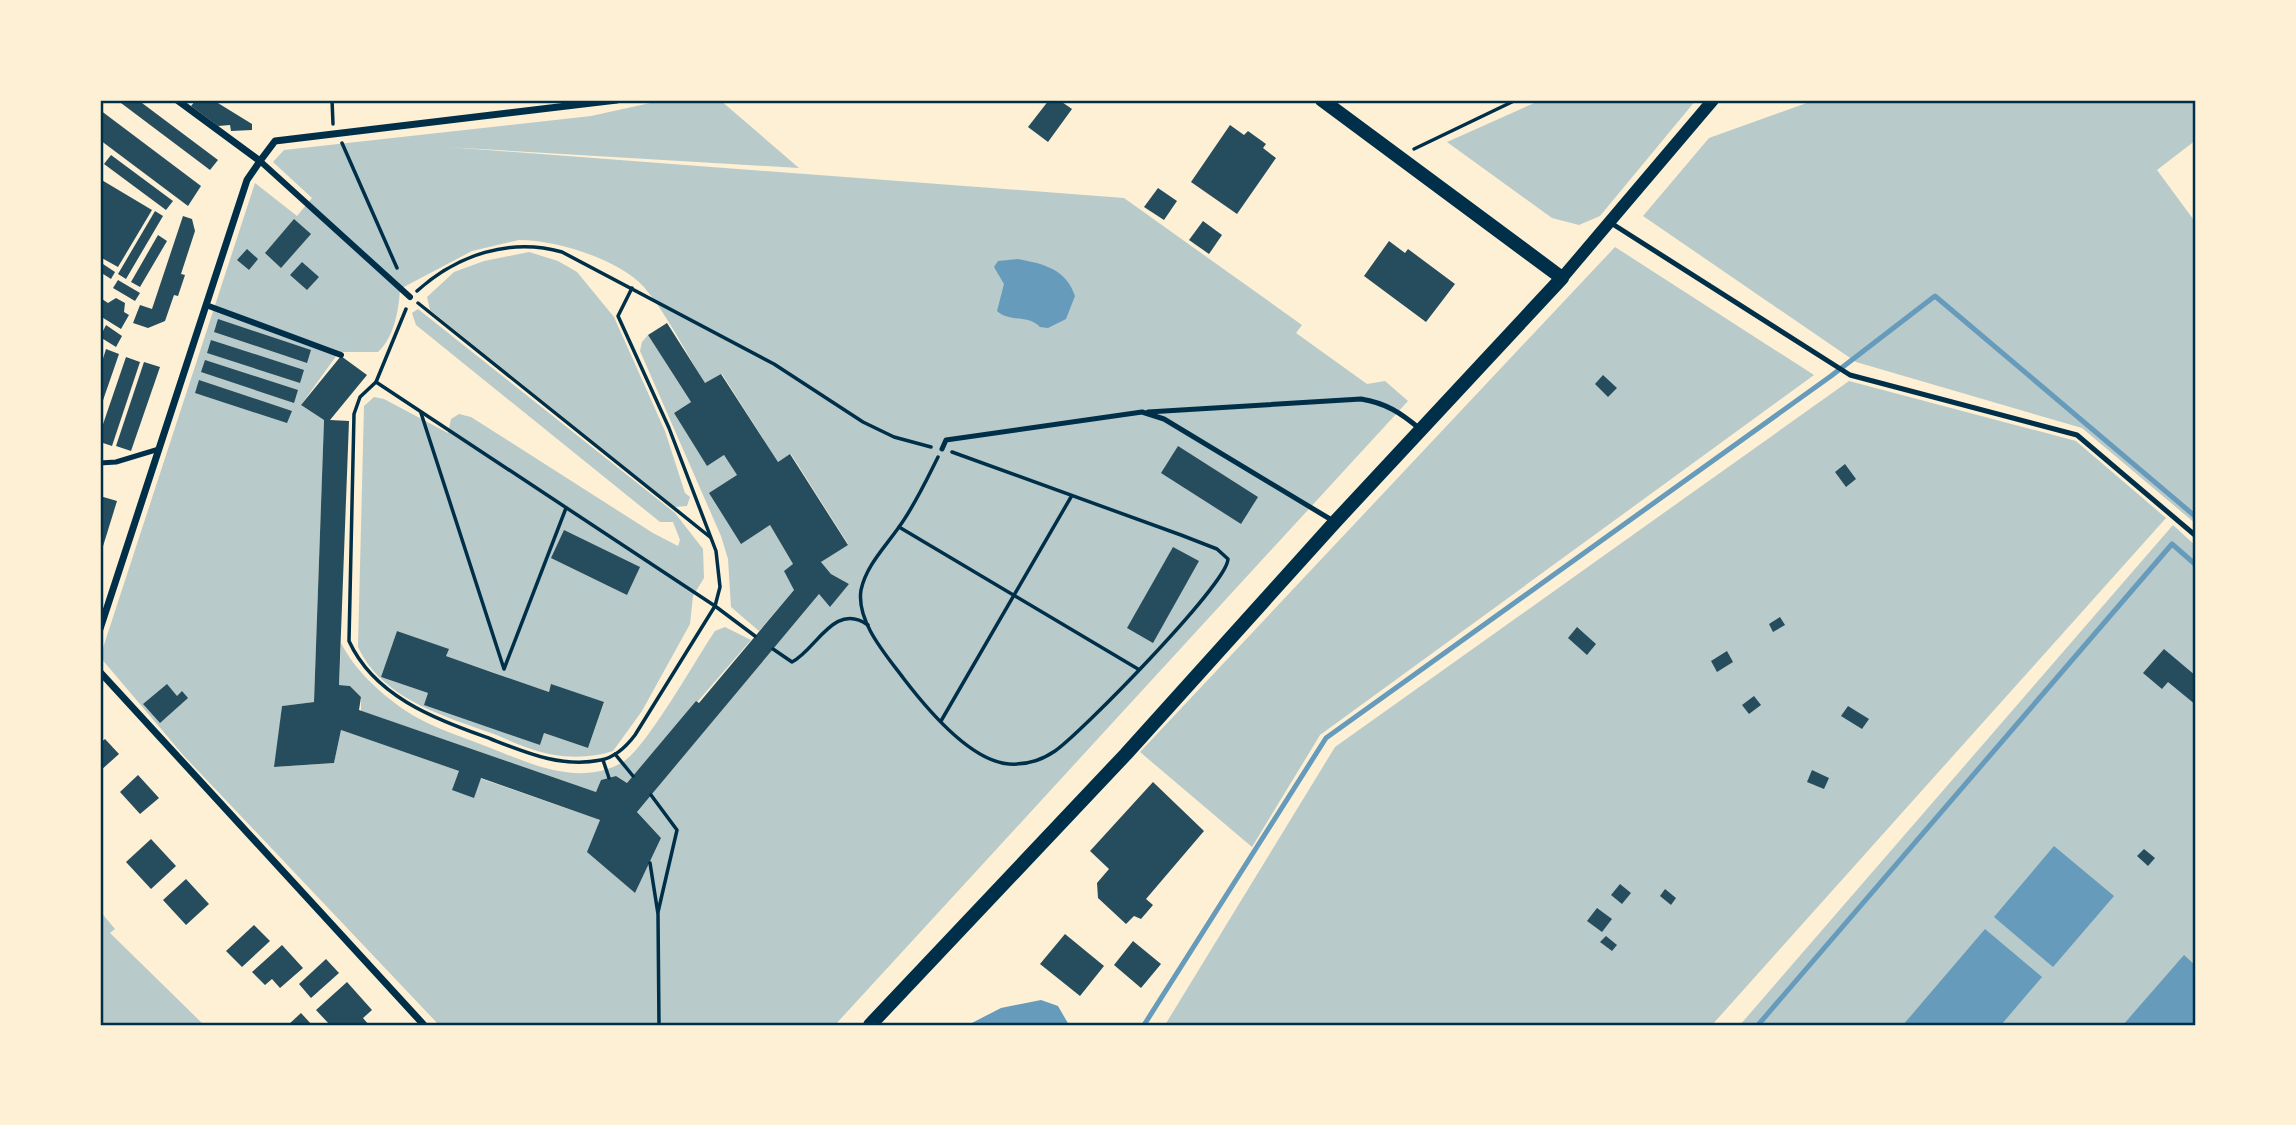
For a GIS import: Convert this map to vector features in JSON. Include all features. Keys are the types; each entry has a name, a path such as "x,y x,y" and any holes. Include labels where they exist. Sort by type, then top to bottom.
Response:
{"main road":[{"path":"870,1025 1126,754 1420,429 1562,278 1322,100"}],"street":[{"path":"177,100 260,161 410,297"},
{"path":"100,629 247,180 275,141 617,100"},
{"path":"1562,278 1713,100"},
{"path":"206,305 341,355"},
{"path":"100,672 424,1025"}],"lane":[{"path":"1611,223 1850,375 2077,435 2196,536"},
{"path":"942,449 946,440 1142,412 1361,399 1380,402 1399,411 1420,429"},
{"path":"1142,412 1164,418 1335,522"},
{"path":"100,463 116,462 159,449"}],"path":[{"path":"332,100 331,118 398,272"},
{"path":"1399,157 1516,100"},
{"path":"632,288 618,316 669,428 712,538 719,564 720,587 715,606 635,736 615,754 603,760 569,762 543,759 429,716 386,687 356,656 349,641 354,414 360,397 376,382 410,297 448,269 474,255 522,245 538,245 562,252 632,288 774,364 863,422 894,437 942,449 1217,549 1228,559 1225,571 1204,599 1062,745 1041,759 1017,764 992,761 967,746 923,705 898,672 869,625 861,601 864,580 899,527 942,449"},
{"path":"410,297 712,538"},
{"path":"376,382 715,606 755,636"},
{"path":"421,411 504,669 566,508"},
{"path":"941,721 1071,497"},
{"path":"899,527 1138,668"},
{"path":"773,649 792,662 824,629 838,621 863,621 869,625"},
{"path":"615,754 634,776"},
{"path":"603,760 609,778"},
{"path":"651,795 677,830 658,914"},
{"path":"650,863 658,914 659,1025"}],"shaded area":[{"path":"664,100 720,100 799,168 447,147 1124,198 1302,325 1296,333 1367,384 1385,381 1408,401 835,1025 439,1025 184,756 100,657 255,183 297,216 312,198 273,162 284,150 591,116","holes":["519,240 568,247 603,260 633,277 644,287 668,321 705,384 722,374 778,462 791,454 848,544 821,562 831,574 849,584 830,606 819,594 637,812 661,838 635,893 588,852 600,820 341,730 334,763 275,767 282,706 314,702 324,420 301,405 339,352 378,352 395,323 400,289 472,251"]},
{"path":"1541,100 1696,100 1600,216 1579,225 1552,218 1447,142"},
{"path":"1815,100 2196,100 2196,140 2157,170 2196,223 2196,524 2082,428 1856,362 1643,216 1709,138"},
{"path":"1615,247 1814,375 1320,735 1252,847 1140,752"},
{"path":"529,252 558,261 577,272 614,317 665,431 685,493 690,497 687,506 675,507 430,310 427,297 454,272 484,261"},
{"path":"418,309 675,513 703,549 704,578 693,596 690,624 642,711 613,751 584,756 547,754 435,712 398,693 382,680 358,647 364,406 374,397 384,399 448,433 451,419 459,414 471,417 653,533 678,546 680,540 673,522 660,522 416,325 412,313","holes":["397,631 448,649 446,656 549,692 551,685 604,703 588,748 544,733 540,745 428,693 381,677"]},
{"path":"648,335 691,402 674,413 707,465 724,455 737,475 742,543 770,525 793,564 794,590 759,631 731,607 728,559 721,536 640,351 642,342"},
{"path":"1849,381 2076,441 2166,518 1712,1025 1165,1025 1335,747"},
{"path":"2173,525 2196,546 2196,1025 1740,1025"},
{"path":"725,627 751,640 627,783 616,776 601,780 596,792 361,711 361,697 350,686 339,685 341,643 360,671 376,688 421,720 533,764 569,773 588,773 605,770 623,762 633,753 658,721 715,631"},
{"path":"100,911 115,929 110,933 204,1025 100,1025"}],"water":[{"path":"1018,259 1053,269 1066,280 1075,296 1066,319 1048,328 1002,315 997,311 1004,284 994,267 998,261"},
{"path":"2054,846 2114,896 2053,967 1994,917"},
{"path":"1985,929 2042,977 2001,1025 1903,1025"},
{"path":"2184,955 2196,966 2196,1025 2123,1025"},
{"path":"1041,1000 1058,1006 1069,1025 968,1025 1001,1008"}],"building":[{"path":"117,100 138,100 218,160 210,170"},
{"path":"196,100 213,100 252,124 252,130 231,131 230,125 218,126 191,106"},
{"path":"1049,100 1059,100 1072,109 1048,142 1028,127"},
{"path":"100,110 201,186 188,206 100,140"},
{"path":"1230,125 1244,135 1248,131 1266,144 1263,148 1276,158 1237,214 1191,182"},
{"path":"111,155 173,201 166,210 104,164"},
{"path":"100,179 152,210 118,267 100,257"},
{"path":"1158,188 1177,201 1164,220 1144,207"},
{"path":"155,211 163,216 126,279 118,274"},
{"path":"183,216 192,219 195,231 181,274 185,275 178,296 174,295 165,321 148,328 133,323 140,305 152,309"},
{"path":"294,219 311,234 281,268 265,253"},
{"path":"1203,221 1222,235 1209,254 1189,240"},
{"path":"158,235 167,241 140,287 131,282"},
{"path":"1389,241 1405,253 1408,249 1455,284 1426,322 1364,276"},
{"path":"247,249 258,259 249,270 237,260"},
{"path":"100,262 115,272 111,279 100,272"},
{"path":"302,262 319,277 307,290 290,275"},
{"path":"118,280 140,293 135,301 113,288"},
{"path":"116,298 125,303 124,312 129,315 121,329 100,316 102,299 108,303"},
{"path":"218,319 311,350 307,363 214,332"},
{"path":"667,323 705,383 721,374 778,462 790,454 848,545 821,562 831,574 849,584 830,607 819,594 637,812 661,838 635,893 587,852 600,820 481,778 474,798 452,790 459,771 341,730 334,763 274,767 282,706 314,702 324,420 301,405 341,356 367,375 330,420 349,421 339,685 350,686 361,697 359,710 596,792 601,780 616,776 627,783 696,701 699,703 794,590 784,571 793,564 770,525 741,544 709,493 737,475 724,455 707,466 674,413 691,402 648,335"},
{"path":"106,325 122,336 116,347 100,337"},
{"path":"211,340 304,370 300,383 207,353"},
{"path":"106,349 119,354 100,409 100,368"},
{"path":"126,357 140,362 112,446 100,442 100,433"},
{"path":"205,360 298,390 294,403 201,372"},
{"path":"144,362 160,367 131,451 116,446"},
{"path":"1603,375 1617,388 1608,397 1595,384"},
{"path":"199,380 292,411 287,423 195,393"},
{"path":"1178,446 1258,497 1241,524 1161,473"},
{"path":"1845,464 1856,479 1846,487 1835,472"},
{"path":"100,496 117,501 100,556"},
{"path":"564,530 640,567 627,595 551,558"},
{"path":"1173,547 1199,561 1153,643 1127,628"},
{"path":"1780,617 1785,625 1773,632 1769,624"},
{"path":"1577,627 1596,644 1587,655 1568,638"},
{"path":"397,631 449,649 446,656 549,692 551,684 604,702 588,748 544,733 540,745 424,705 428,693 381,677"},
{"path":"2164,649 2196,676 2196,705 2168,682 2162,689 2143,673"},
{"path":"1727,651 1733,662 1717,672 1711,661"},
{"path":"167,684 177,696 182,691 188,698 160,723 143,704"},
{"path":"1754,696 1761,705 1749,714 1742,705"},
{"path":"1848,706 1869,719 1862,729 1841,716"},
{"path":"105,739 119,754 100,771 100,743"},
{"path":"1812,770 1829,778 1824,789 1807,782"},
{"path":"138,775 159,798 140,814 120,792"},
{"path":"1153,782 1204,831 1146,899 1153,905 1141,919 1134,916 1126,924 1098,898 1097,883 1109,869 1090,851"},
{"path":"151,839 176,866 151,889 126,862"},
{"path":"2144,849 2155,858 2148,866 2137,856"},
{"path":"186,879 209,904 186,925 163,900"},
{"path":"1620,884 1631,893 1622,904 1611,895"},
{"path":"1665,889 1676,898 1671,905 1660,896"},
{"path":"1597,908 1612,919 1602,932 1587,921"},
{"path":"254,925 270,941 242,967 226,951"},
{"path":"1065,934 1104,966 1080,996 1040,964"},
{"path":"1606,936 1617,945 1612,951 1600,942"},
{"path":"1133,941 1161,964 1141,988 1114,965"},
{"path":"282,945 303,968 280,988 272,979 265,985 252,972"},
{"path":"326,959 339,973 311,998 299,984"},
{"path":"347,982 372,1010 363,1018 369,1025 330,1025 316,1010"},
{"path":"301,1013 312,1025 288,1025"}],"waterway":[{"path":"1144,1025 1326,738 1831,376 1935,296 2196,517"},
{"path":"1758,1025 2172,544 2196,565"}]}
